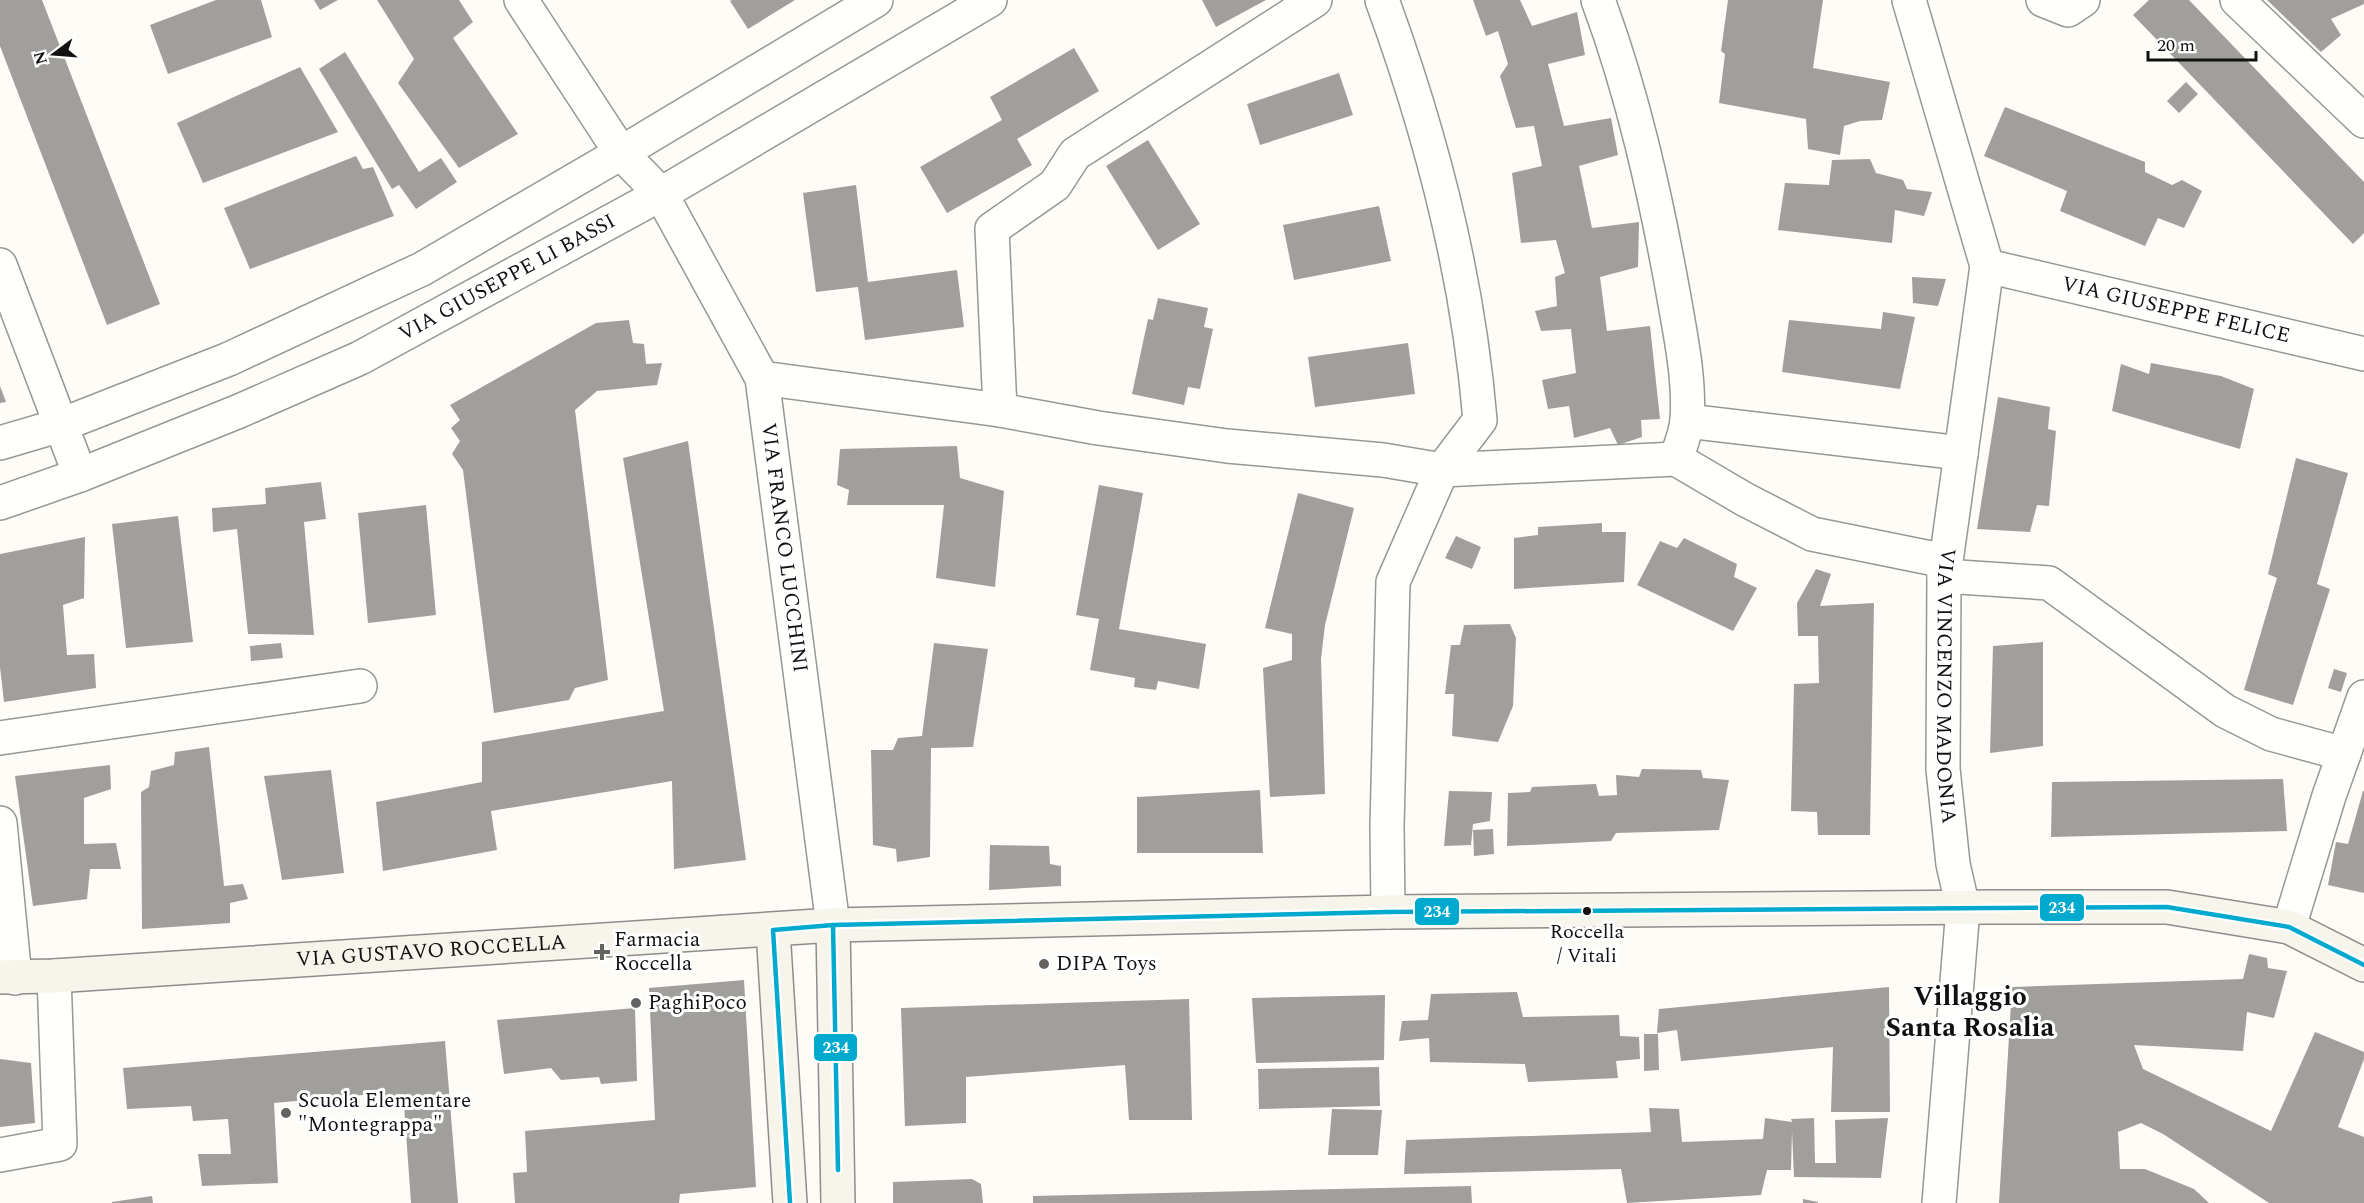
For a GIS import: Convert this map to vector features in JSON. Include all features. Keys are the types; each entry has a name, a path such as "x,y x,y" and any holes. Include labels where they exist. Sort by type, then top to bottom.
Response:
{"street":[{"name":"VIA FRANCO LUCCHINI","path":"521,0 621,153 661,194 762,378 833,925"},
{"path":"0,442 61,425 229,359 422,269 876,0"},
{"name":"VIA GIUSEPPE LI BASSI","path":"0,503 80,475 237,412 360,358 661,194 990,0"},
{"path":"1000,410 992,229 1055,184 1075,153 1315,0"},
{"path":"1382,0 1407,69 1446,206 1468,316 1480,420 1442,470 1393,582 1387,827 1388,912"},
{"path":"1598,0 1620,65 1646,159 1678,321 1687,421 1676,459"},
{"path":"2043,0 2068,10 2084,0"},
{"path":"2237,0 2364,121"},
{"name":"VIA VINCENZO MADONIA","path":"1920,2 1987,266 1945,568 1943,769 1953,864 1963,908 1939,1203"},
{"path":"0,265 80,475"},
{"name":"VIA GIUSEPPE FELICE","path":"1987,266 2364,354"},
{"path":"762,378 1000,410 1098,428 1227,446 1383,460 1442,470 1676,459 1744,499 1812,534 1945,568 2049,583 2225,711 2271,734 2344,754"},
{"path":"1687,421 1961,453"},
{"path":"0,738 360,686"},
{"path":"2289,927 2364,697"},
{"path":"0,823 8,977"},
{"name":"VIA GUSTAVO ROCCELLA","path":"8,977 54,976 833,925 1388,912 1963,908 2167,907 2289,927 2364,965"},
{"path":"833,925 838,1203"},
{"path":"773,930 790,1203"},
{"path":"0,1155 60,1144 54,976"}],"building":[{"path":"0,0 42,0 160,304 107,325 0,46"},
{"path":"216,0 261,0 272,37 168,74 150,25"},
{"path":"314,0 338,0 320,10"},
{"path":"377,0 459,0 473,22 453,38 518,134 459,168 398,83 414,59"},
{"path":"795,0 748,29 730,1"},
{"path":"1202,0 1266,0 1216,27"},
{"path":"1473,0 1520,0 1532,26 1577,12 1585,55 1548,64 1564,126 1611,118 1618,155 1579,166 1592,228 1639,222 1638,267 1600,277 1607,331 1650,326 1660,419 1641,420 1642,437 1618,445 1610,428 1574,438 1569,406 1548,409 1542,380 1576,373 1571,329 1541,331 1535,311 1557,306 1555,277 1565,273 1556,240 1521,243 1512,173 1542,166 1534,126 1516,128 1500,76 1508,64 1498,31 1486,36"},
{"path":"1728,0 1823,0 1813,68 1890,82 1882,120 1860,121 1844,126 1840,155 1808,149 1806,119 1719,103 1725,54 1721,51"},
{"path":"2149,0 2189,0 2364,182 2364,233 2353,244 2133,15"},
{"path":"2267,0 2364,0 2364,4 2331,19 2341,35 2321,52"},
{"path":"1074,48 1099,91 1017,139 1032,165 947,213 920,167 1002,120 990,97"},
{"path":"345,52 419,172 441,158 457,182 416,209 399,185 392,189 319,69"},
{"path":"300,67 338,132 203,183 177,123"},
{"path":"1339,73 1353,115 1260,145 1247,104"},
{"path":"2186,82 2198,94 2179,113 2167,101"},
{"path":"2005,107 2145,162 2145,172 2172,185 2182,180 2202,191 2184,228 2158,218 2145,246 2060,211 2067,191 1984,156"},
{"path":"1148,140 1200,224 1158,250 1106,166"},
{"path":"356,156 363,169 373,167 394,216 250,269 224,208"},
{"path":"1870,159 1876,173 1903,180 1907,189 1932,192 1924,216 1895,210 1892,243 1778,230 1785,183 1829,185 1832,160"},
{"path":"856,185 868,282 957,270 964,327 865,340 858,287 816,292 803,193"},
{"path":"1379,206 1391,261 1294,280 1283,225"},
{"path":"1912,277 1946,279 1938,306 1913,303"},
{"path":"1158,298 1208,308 1204,327 1213,329 1200,389 1188,387 1184,405 1132,394 1148,319 1153,320"},
{"path":"1883,312 1915,317 1900,389 1782,372 1789,320 1881,329"},
{"path":"629,320 633,343 644,344 646,364 662,363 657,385 597,391 575,410 608,680 575,688 569,700 494,713 463,470 452,454 460,441 451,428 460,420 450,405 596,323"},
{"path":"1408,343 1415,394 1315,407 1308,357"},
{"path":"2151,363 2221,376 2254,389 2240,449 2112,411 2121,364 2149,374"},
{"path":"0,386 6,402 0,403"},
{"path":"1998,397 2050,407 2048,429 2056,431 2049,506 2037,505 2030,532 1977,529"},
{"path":"688,441 746,860 674,869 672,781 491,811 497,850 383,871 376,802 482,782 482,742 664,711 623,458"},
{"path":"957,446 960,478 1004,491 995,587 936,578 944,505 847,505 849,490 837,485 840,449"},
{"path":"2296,458 2348,473 2317,584 2330,589 2293,705 2244,690 2277,578 2268,574"},
{"path":"321,482 326,519 304,522 314,635 248,634 237,529 213,532 212,508 266,504 265,488"},
{"path":"1099,485 1143,493 1119,629 1206,644 1199,689 1158,681 1156,690 1134,687 1135,678 1090,670 1099,619 1076,615"},
{"path":"1298,493 1354,508 1325,625 1321,659 1325,794 1270,797 1263,668 1292,660 1292,634 1265,628"},
{"path":"426,505 436,615 368,623 358,513"},
{"path":"178,516 193,642 126,648 112,524"},
{"path":"1602,523 1602,532 1626,532 1624,582 1514,589 1514,538 1538,535 1538,527"},
{"path":"1456,536 1481,547 1472,569 1445,558"},
{"path":"85,537 84,598 63,605 67,655 94,654 96,688 4,702 0,667 0,554"},
{"path":"1684,538 1737,564 1734,577 1757,588 1733,631 1637,585 1660,541 1677,548"},
{"path":"1816,569 1831,574 1820,606 1874,603 1870,835 1818,835 1817,812 1791,811 1794,684 1819,683 1818,636 1798,636 1797,603"},
{"path":"1510,624 1516,638 1513,706 1498,742 1452,736 1454,694 1445,694 1451,645 1460,645 1464,625"},
{"path":"2043,642 2043,746 1990,753 1993,646"},
{"path":"281,643 283,658 251,661 250,646"},
{"path":"934,643 988,649 973,747 931,748 930,857 897,862 896,849 873,845 871,750 893,750 898,738 922,736"},
{"path":"2334,669 2347,673 2341,692 2328,688"},
{"path":"209,747 224,886 243,884 248,899 230,903 230,923 142,929 141,792 149,787 151,771 174,765 175,752"},
{"path":"110,765 111,789 84,798 84,844 116,843 121,869 90,869 87,899 33,906 15,776"},
{"path":"1642,769 1701,770 1703,778 1729,780 1719,830 1616,833 1611,841 1507,846 1508,793 1530,792 1532,787 1596,784 1599,796 1617,795 1616,775 1639,777"},
{"path":"331,770 344,873 282,880 264,776"},
{"path":"2283,779 2287,831 2051,837 2052,782"},
{"path":"1260,790 1263,853 1137,853 1137,797"},
{"path":"1449,791 1492,792 1490,821 1473,824 1471,845 1444,846"},
{"path":"2363,791 2364,893 2328,885 2336,842 2348,844"},
{"path":"1493,829 1494,854 1474,856 1473,830"},
{"path":"990,845 1049,846 1050,864 1061,866 1061,886 989,890"},
{"path":"2249,954 2267,958 2268,968 2287,971 2274,1018 2247,1012 2243,1051 2134,1045 2143,1069 2271,1131 2315,1032 2364,1052 2364,1059 2338,1127 2364,1137 2364,1203 2269,1203 2163,1134 2141,1123 2118,1132 2120,1169 2145,1169 2194,1189 2209,1203 1999,1203 2012,987 2243,979"},
{"path":"744,980 756,1187 680,1194 679,1203 515,1203 513,1173 527,1172 525,1131 655,1120 649,988"},
{"path":"1889,987 1890,1112 1831,1112 1833,1047 1681,1061 1677,1030 1657,1033 1659,1009"},
{"path":"1517,992 1523,1017 1619,1015 1620,1036 1639,1037 1640,1059 1616,1061 1618,1078 1528,1082 1525,1064 1430,1062 1429,1038 1399,1041 1402,1021 1428,1020 1431,994"},
{"path":"1385,995 1384,1060 1256,1063 1252,998"},
{"path":"1189,999 1192,1120 1129,1120 1125,1065 966,1077 966,1123 905,1126 901,1008"},
{"path":"635,1008 637,1081 601,1084 599,1077 561,1080 551,1068 504,1074 497,1020"},
{"path":"1644,1034 1658,1034 1659,1070 1644,1071"},
{"path":"445,1041 458,1203 411,1203 404,1105 384,1108 384,1093 274,1103 278,1183 202,1186 198,1154 231,1154 228,1119 193,1121 191,1106 127,1109 123,1068"},
{"path":"0,1059 31,1063 35,1123 0,1127"},
{"path":"1379,1067 1380,1106 1259,1109 1258,1069"},
{"path":"1649,1108 1679,1109 1682,1142 1763,1139 1765,1118 1792,1122 1791,1119 1814,1118 1815,1163 1836,1163 1835,1120 1888,1118 1881,1178 1794,1177 1792,1131 1791,1170 1767,1170 1761,1195 1627,1203 1621,1169 1404,1174 1406,1140 1651,1132"},
{"path":"1332,1109 1382,1110 1378,1155 1328,1155"},
{"path":"972,1179 981,1184 983,1203 893,1203 893,1182"},
{"path":"1471,1186 1472,1203 1033,1203 1033,1196"},
{"path":"152,1196 153,1203 112,1203 112,1202"},
{"path":"1803,1199 1818,1202 1818,1203 1803,1203"}],"transit line":[{"name":"234","path":"790,1203 773,930 833,925 1388,912 2167,907 2289,927 2364,965"},
{"name":"234","path":"833,925 838,1170"}],"place":[{"name":"Roccella / Vitali","path":"1587,911"},
{"name":"Farmacia Roccella","path":"602,952"},
{"name":"DIPA Toys","path":"1044,964"},
{"name":"PaghiPoco","path":"636,1003"},
{"name":"Scuola Elementare \"Montegrappa\"","path":"286,1113"}],"district":[{"name":"Villaggio Santa Rosalia","path":"1970,1012"}]}
